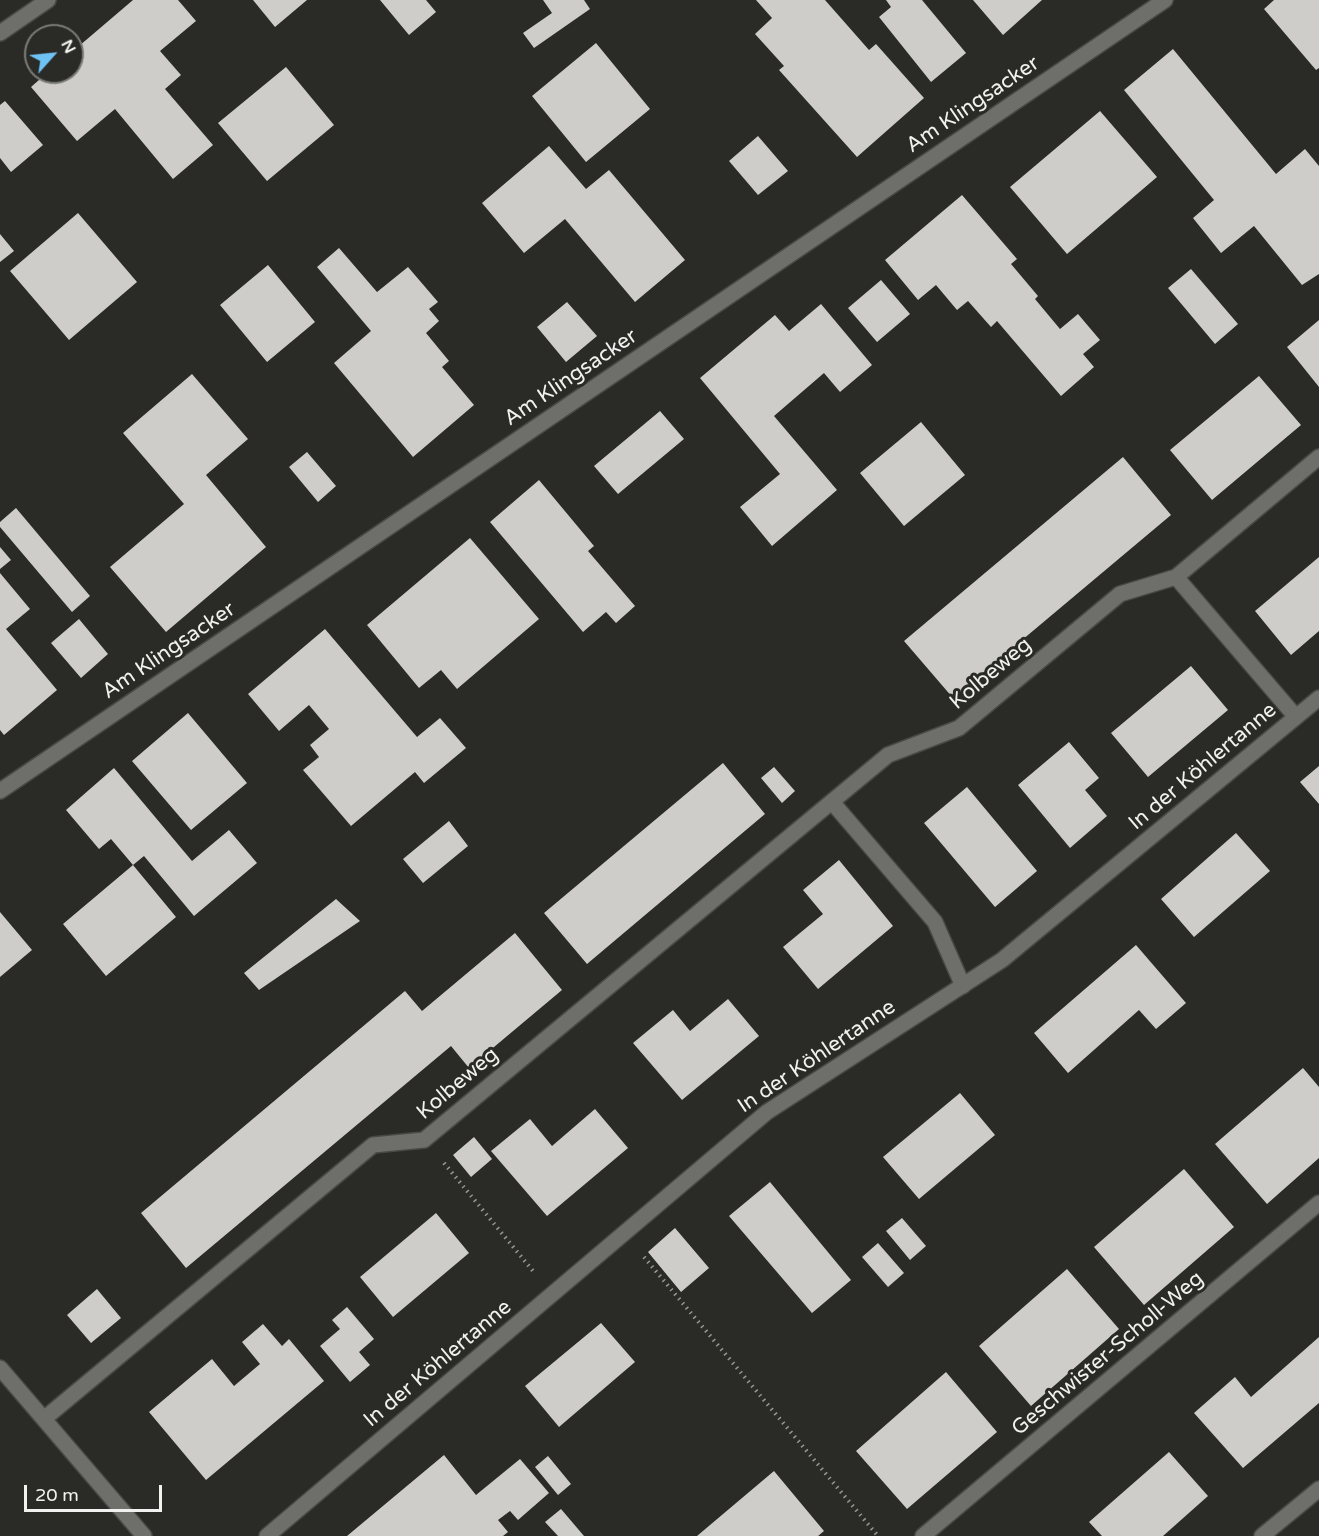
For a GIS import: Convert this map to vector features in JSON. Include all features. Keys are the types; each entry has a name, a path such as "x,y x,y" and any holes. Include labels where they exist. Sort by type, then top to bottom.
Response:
{"street":[{"path":"0,33 48,0"},
{"name":"Am Klingsacker","path":"0,791 1165,0"},
{"name":"Kolbeweg","path":"45,1418 373,1145 424,1140 888,754 958,728 1120,594 1176,578 1319,457"},
{"path":"1176,578 1296,717"},
{"name":"In der Köhlertanne","path":"267,1536 767,1112 1002,960 1319,698"},
{"path":"832,802 935,922 963,986"},
{"name":"Geschwister-Scholl-Weg","path":"923,1536 1319,1203"},
{"path":"0,1368 144,1536"},
{"path":"1262,1536 1319,1489"}],"path":[{"path":"424,1140 553,1294"},
{"path":"625,1233 878,1536"}],"building":[{"path":"133,0 178,0 196,21 160,51 181,75 165,89 213,145 173,179 115,109 77,141 31,87 34,84 84,84 84,42"},
{"path":"253,0 307,0 275,27"},
{"path":"380,0 426,0 436,12 409,35"},
{"path":"543,0 584,0 590,9 534,48 523,33 552,13"},
{"path":"756,0 825,0 869,50 876,44 924,98 857,157 779,70 784,66 755,34 772,18"},
{"path":"886,0 922,0 966,53 931,82 879,17 891,7"},
{"path":"973,0 1042,0 1003,35"},
{"path":"1274,0 1319,0 1319,68 1316,70 1264,9"},
{"path":"596,43 650,109 586,162 532,96"},
{"path":"1173,49 1276,174 1305,149 1319,166 1319,274 1302,285 1254,226 1221,253 1193,218 1214,200 1124,90"},
{"path":"286,67 334,125 267,181 218,123"},
{"path":"5,101 43,145 11,172 0,158 0,105"},
{"path":"1100,111 1157,177 1067,254 1010,187"},
{"path":"758,136 788,171 758,195 729,161"},
{"path":"549,146 586,189 609,170 685,260 635,302 565,219 524,253 482,203"},
{"path":"962,195 1017,259 1011,264 1038,296 1035,299 1060,329 1078,314 1100,340 1083,354 1094,367 1061,396 997,321 991,327 968,301 957,310 936,285 918,300 885,260"},
{"path":"78,213 137,282 69,340 10,271"},
{"path":"0,234 14,251 0,262"},
{"path":"339,248 377,292 408,267 438,302 429,309 439,321 426,333 449,361 442,367 474,405 413,457 334,363 371,331 317,267"},
{"path":"268,265 315,322 267,362 220,305"},
{"path":"1191,269 1238,324 1215,344 1168,288"},
{"path":"881,280 910,314 877,342 848,308"},
{"path":"567,302 597,336 566,362 537,327"},
{"path":"821,304 872,365 840,392 824,373 774,416 837,490 772,546 740,507 780,474 700,378 775,315 789,331"},
{"path":"1319,320 1319,387 1287,347"},
{"path":"192,374 248,439 206,475 266,547 166,632 110,567 184,504 123,433"},
{"path":"1259,376 1301,425 1212,500 1170,450"},
{"path":"660,411 684,439 618,494 594,466"},
{"path":"921,422 965,475 904,526 860,473"},
{"path":"307,452 336,486 318,502 289,467"},
{"path":"1123,457 1171,515 953,698 904,641"},
{"path":"539,480 594,546 588,551 635,606 616,623 606,612 583,632 490,522"},
{"path":"16,508 90,596 72,612 0,527 0,522"},
{"path":"470,538 539,619 457,689 441,670 419,688 367,625"},
{"path":"0,547 11,560 0,569"},
{"path":"1319,557 1319,631 1291,655 1255,611"},
{"path":"0,573 30,609 6,629 57,690 4,735 0,730"},
{"path":"79,619 108,654 81,678 51,643"},
{"path":"325,629 417,737 440,718 466,748 424,783 415,772 351,826 303,770 319,757 310,745 329,729 309,705 279,731 248,694"},
{"path":"1191,666 1228,710 1148,777 1111,733"},
{"path":"188,713 247,783 191,830 132,761"},
{"path":"1069,742 1099,778 1085,790 1107,816 1070,848 1018,785"},
{"path":"723,763 765,814 587,964 544,913"},
{"path":"1319,766 1319,804 1300,782"},
{"path":"774,767 795,791 782,803 761,778"},
{"path":"114,768 192,861 229,830 257,863 194,916 144,856 133,865 111,839 99,849 66,810"},
{"path":"967,787 1037,871 995,907 924,823"},
{"path":"449,821 468,846 423,883 403,859"},
{"path":"1236,833 1270,871 1194,937 1161,899"},
{"path":"839,860 893,926 818,989 783,947 823,914 803,890"},
{"path":"133,865 176,917 106,976 63,924"},
{"path":"336,899 360,921 259,990 244,973"},
{"path":"0,912 32,950 0,977"},
{"path":"515,933 562,990 469,1068 451,1046 186,1268 141,1213 405,991 422,1011"},
{"path":"1136,945 1186,1003 1156,1029 1139,1010 1068,1073 1034,1033"},
{"path":"728,999 759,1036 682,1100 633,1043 673,1010 690,1031"},
{"path":"1303,1068 1319,1087 1319,1158 1267,1204 1215,1144"},
{"path":"960,1093 995,1135 919,1199 883,1157"},
{"path":"595,1109 628,1148 547,1216 491,1151 530,1119 552,1146"},
{"path":"474,1137 492,1159 471,1177 453,1155"},
{"path":"1184,1169 1234,1227 1144,1305 1094,1247"},
{"path":"770,1182 851,1280 812,1313 729,1216"},
{"path":"436,1213 469,1253 393,1317 360,1277"},
{"path":"902,1218 926,1246 910,1260 886,1231"},
{"path":"675,1228 709,1268 681,1292 648,1252"},
{"path":"878,1243 904,1273 888,1287 862,1257"},
{"path":"1067,1269 1119,1329 1031,1406 979,1346"},
{"path":"97,1289 121,1318 91,1343 67,1315"},
{"path":"347,1307 374,1339 359,1352 370,1365 350,1382 320,1346 340,1329 332,1320"},
{"path":"601,1323 635,1362 559,1427 525,1386"},
{"path":"263,1324 282,1346 289,1339 324,1381 206,1480 149,1412 212,1359 234,1386 260,1364 242,1342"},
{"path":"1319,1337 1319,1403 1243,1468 1194,1413 1235,1377 1251,1397"},
{"path":"946,1372 997,1432 907,1509 856,1451"},
{"path":"1169,1452 1208,1496 1163,1536 1102,1536 1089,1522"},
{"path":"444,1455 476,1495 520,1459 549,1493 518,1520 510,1511 498,1520 508,1532 503,1536 347,1536"},
{"path":"548,1456 571,1484 558,1495 535,1467"},
{"path":"774,1471 824,1531 818,1536 697,1536"},
{"path":"561,1509 584,1536 558,1536 545,1522"}]}
